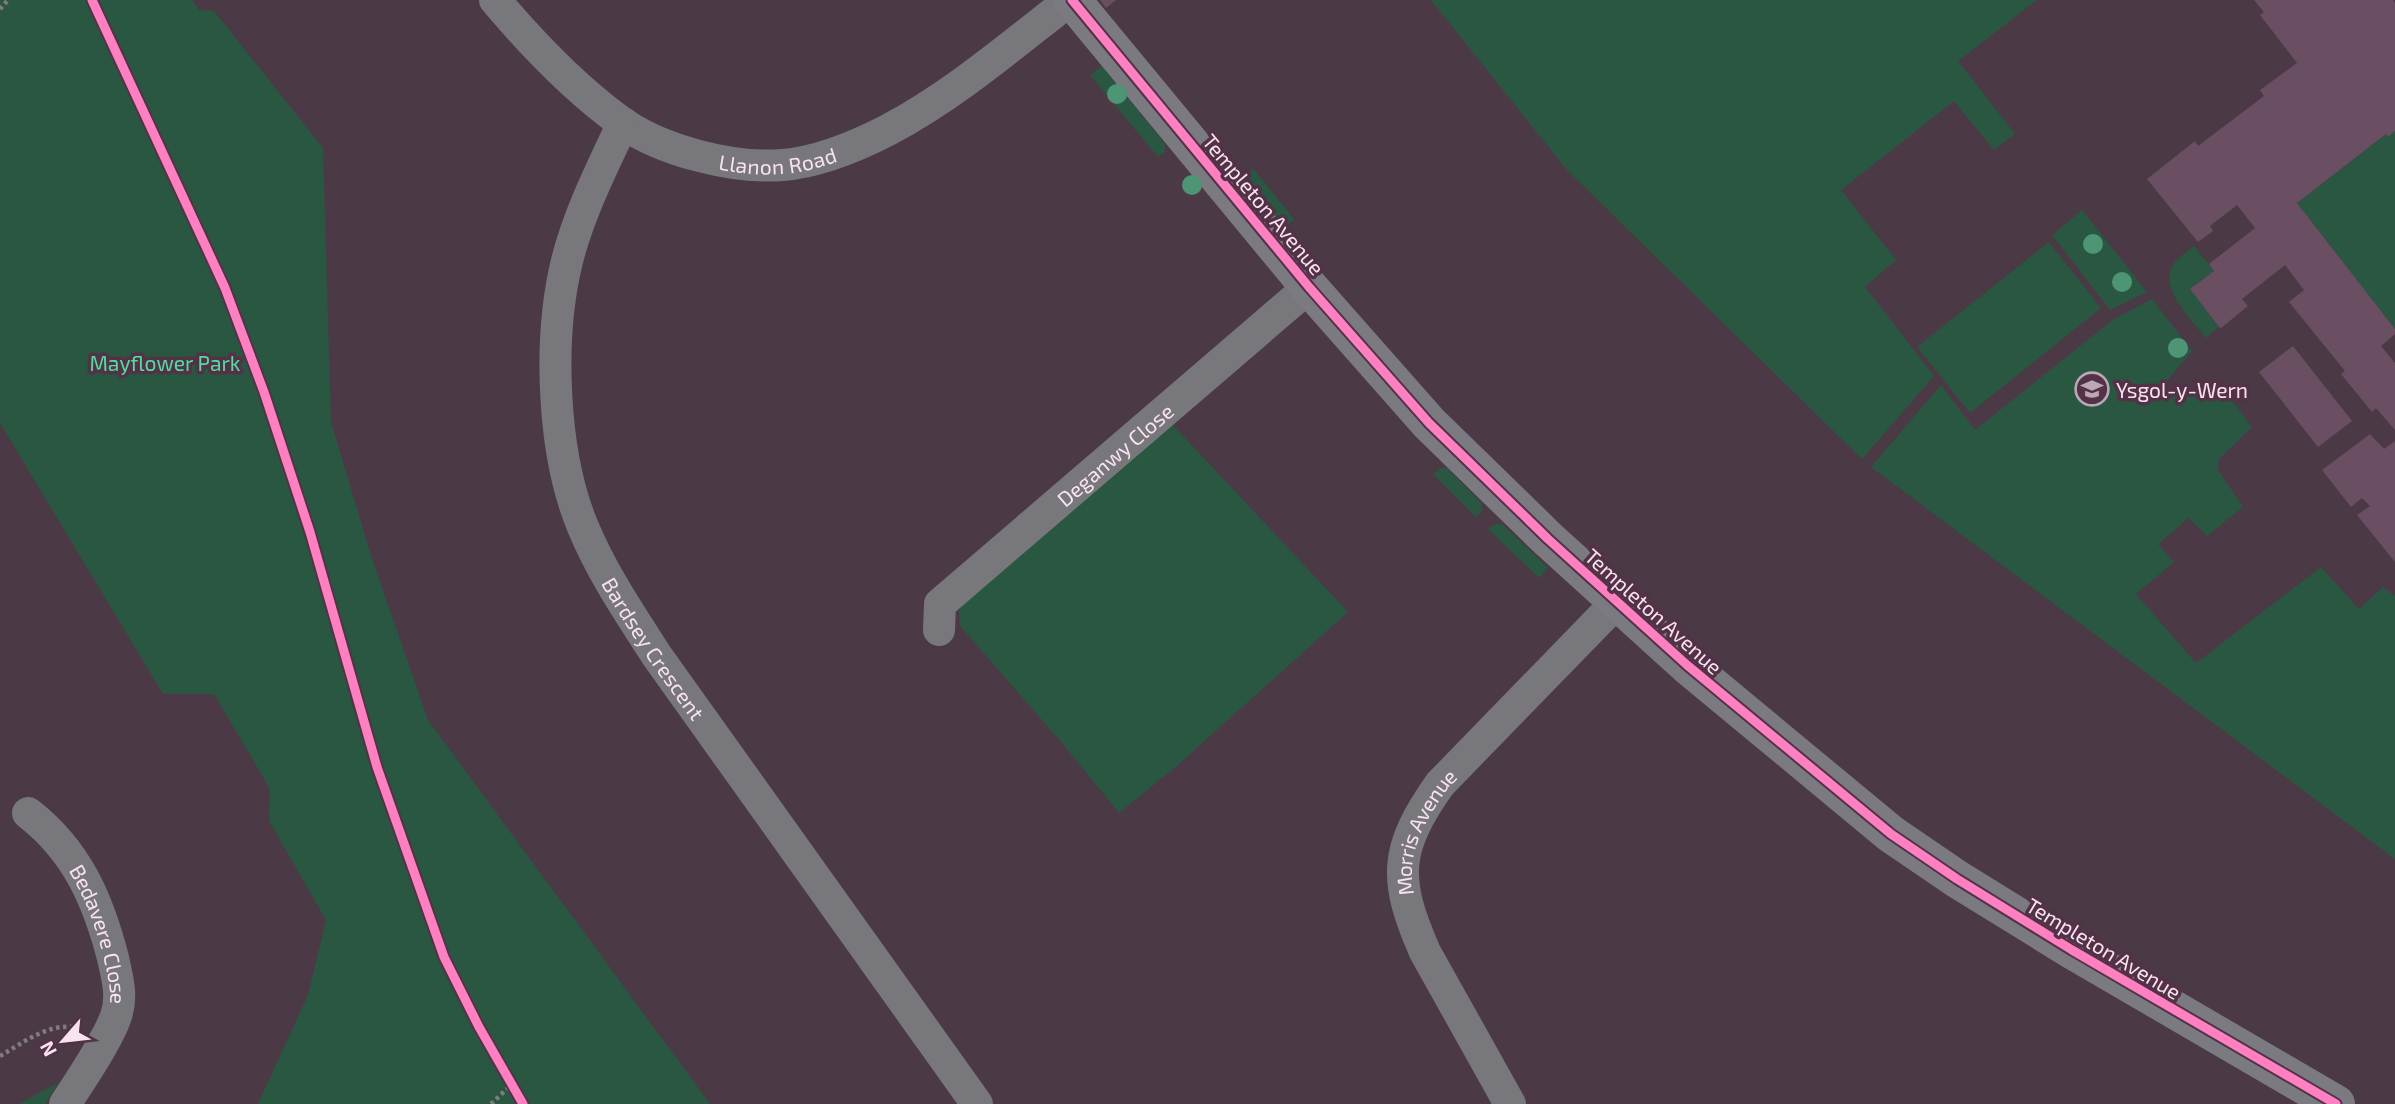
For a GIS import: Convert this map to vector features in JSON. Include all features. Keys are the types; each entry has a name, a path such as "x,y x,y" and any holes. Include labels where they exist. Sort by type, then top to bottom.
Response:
{"street":[{"name":"Llanon Road","path":"495,0 550,62 623,123 666,145 705,158 739,164 783,165 818,158 888,130 967,79 1071,0"},
{"name":"Templeton Avenue","path":"1071,0 1309,287 1429,423 1616,603 1817,775 1891,834 1957,879 2072,950 2336,1104"},
{"name":"Bardsey Crescent","path":"623,123 593,186 568,260 555,344 561,442 569,484 582,526 613,589 657,656 977,1104"},
{"name":"Deganwy Close","path":"939,630 940,604 1309,287"},
{"name":"Morris Avenue","path":"1510,1104 1425,952 1416,931 1402,875 1404,851 1421,810 1440,784 1616,603"},
{"name":"Bedavere Close","path":"28,813 50,830 90,891 104,925 120,993 116,1016 65,1104"}],"path":[{"path":"0,9 8,0"},
{"path":"0,1056 49,1028 76,1028 103,1041"},
{"path":"504,1073 517,1094"},
{"path":"491,1104 511,1084"}],"green space":[{"name":"Mayflower Park","path":"0,0 192,0 199,10 214,11 323,148 331,422 372,559 428,720 710,1104 258,1104 308,995 326,920 269,821 270,789 214,694 163,694 0,423"},
{"path":"1431,0 2037,0 1958,61 2015,134 1994,150 1954,101 1841,190 1896,260 1865,287 1934,376 1862,459 1567,170"},
{"path":"1102,66 1165,144 1165,152 1158,157 1090,75"},
{"path":"2395,131 2395,329 2297,203 2386,134 2388,137"},
{"path":"1253,168 1294,219 1284,228 1242,177"},
{"path":"2082,210 2147,292 2110,310 2052,235"},
{"path":"2049,242 2101,308 1970,413 1917,347"},
{"path":"2194,246 2214,271 2190,289 2219,327 2206,338 2179,304 2170,284 2173,265"},
{"path":"2152,299 2192,351 2165,383 2176,396 2204,389 2222,392 2252,427 2218,460 2218,470 2243,507 2207,536 2189,518 2158,544 2174,562 2136,594 2196,663 2321,567 2359,609 2383,587 2395,596 2395,859 1871,467 1941,385 1975,430 2114,319"},
{"path":"1170,422 1348,612 1179,764 1119,813 960,626 959,609 966,596"},
{"path":"1440,468 1447,468 1481,503 1482,511 1476,517 1433,474"},
{"path":"1495,524 1502,524 1548,568 1539,578 1488,529"},
{"path":"59,1082 45,1104 19,1104"}],"building":[{"path":"1100,0 1116,0 1106,8"},
{"path":"2254,0 2393,0 2395,3 2395,131 2388,137 2386,134 2297,203 2395,329 2395,334 2381,346 2395,363 2395,430 2376,408 2372,412 2341,374 2345,371 2289,302 2304,290 2285,265 2242,299 2248,306 2219,327 2190,289 2214,271 2209,264 2255,228 2237,205 2210,226 2213,231 2198,242 2147,179 2195,141 2198,146 2264,96 2260,90 2297,63 2260,15 2264,12"},
{"path":"2293,346 2352,421 2318,447 2259,372"},
{"path":"2370,434 2384,449 2395,441 2395,562 2357,515 2370,506 2362,498 2351,507 2322,470"}],"cycle path":[{"path":"92,0 225,288 264,392 310,532 377,767 444,957 479,1027 523,1104"},
{"path":"1072,0 1309,287 1429,423 1548,539 1687,665 1891,834 1957,879 2072,950 2336,1104"}],"place":[{"name":"Ysgol-y-Wern","path":"2092,389"}]}
